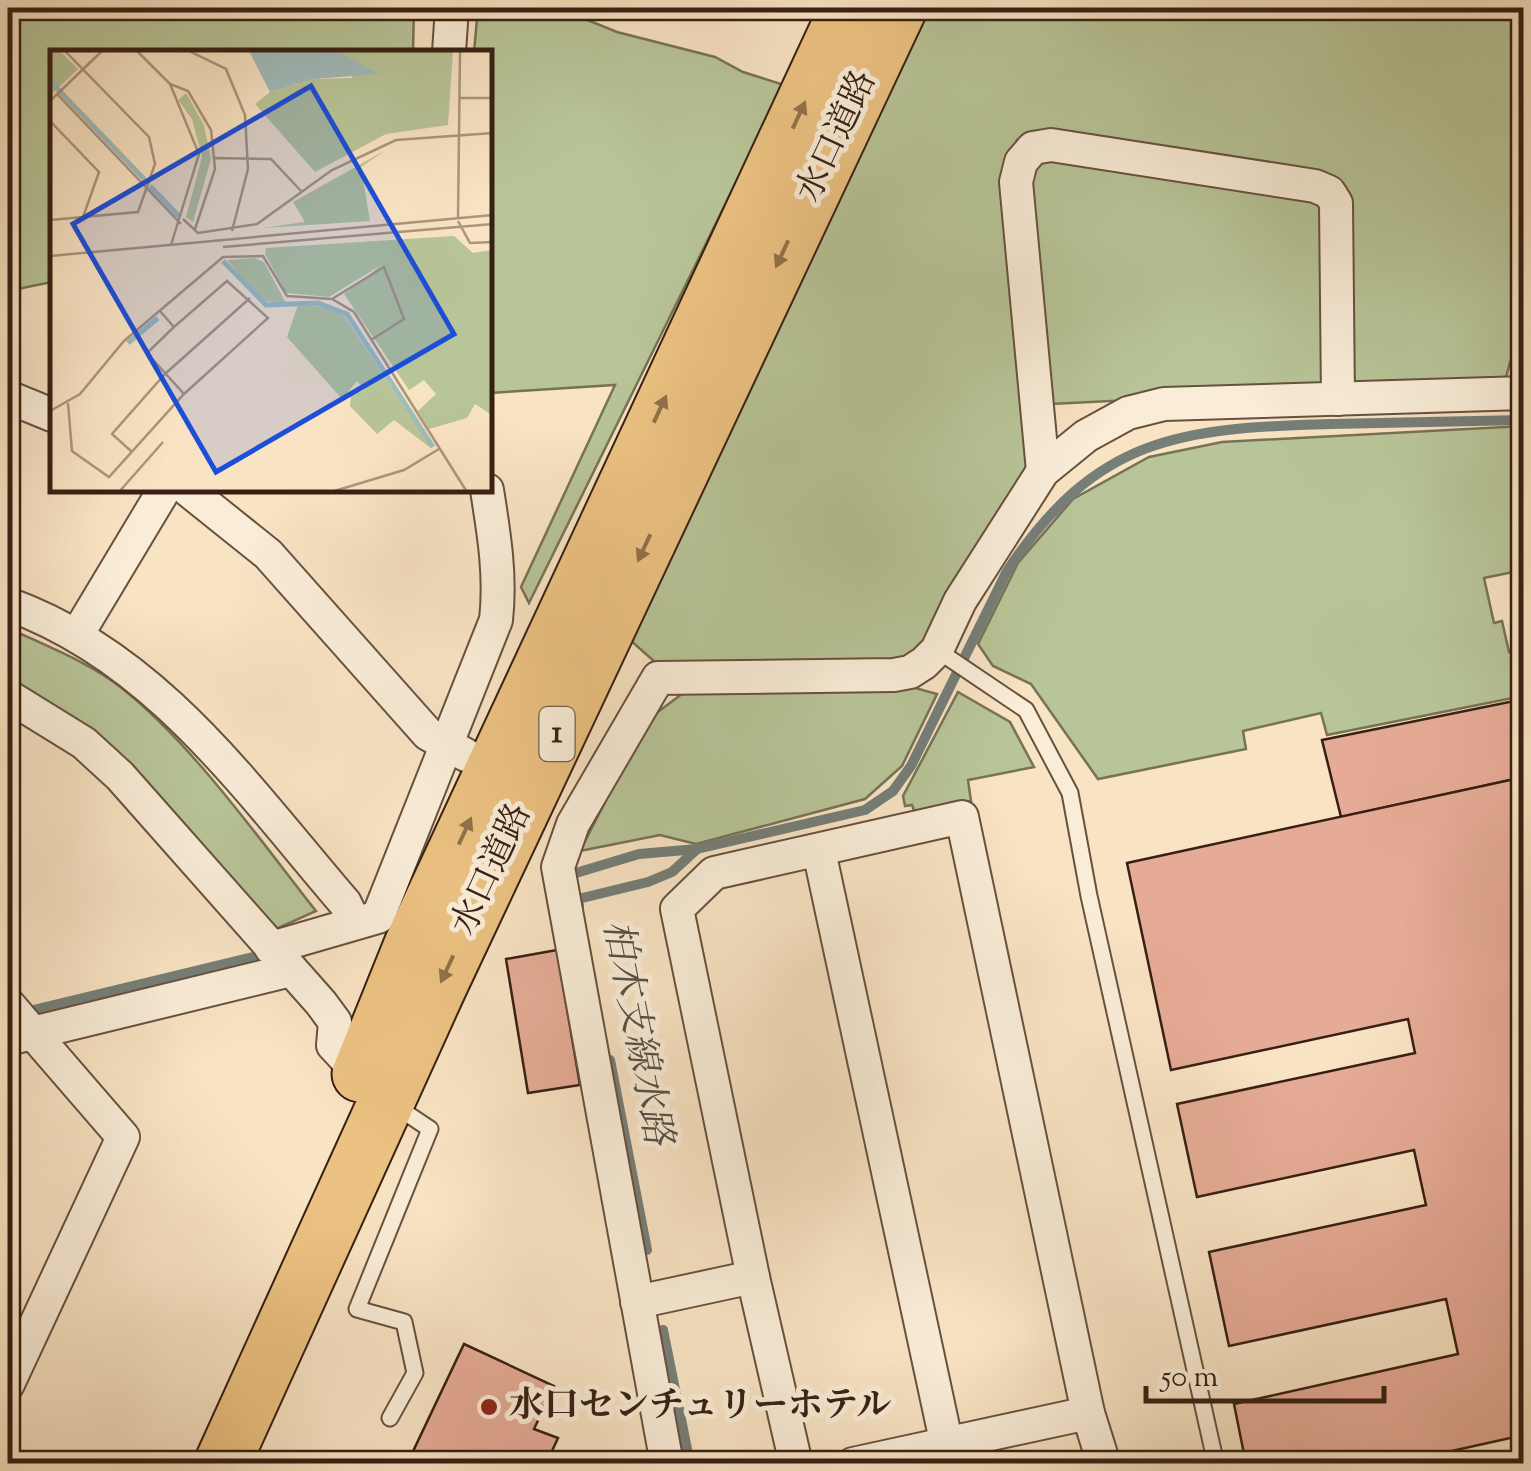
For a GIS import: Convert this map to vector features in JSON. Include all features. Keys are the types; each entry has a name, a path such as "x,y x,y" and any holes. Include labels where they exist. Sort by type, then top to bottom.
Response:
{"highway":[{"name":"水口道路","path":"222,1464 373,1087 412,945 848,8"},
{"name":"水口道路","path":"183,1464 373,1087 899,8"}],"street":[{"path":"449,50 452,8"},
{"path":"1044,471 1016,182 1021,162 1033,148 1052,144 1315,186 1329,192 1336,204 1338,399"},
{"path":"666,1464 559,877 573,824 570,801 658,678 894,675 910,672 943,654 960,601 1044,471 1086,436 1128,413 1164,404 1524,394"},
{"path":"8,397 50,414"},
{"path":"77,635 163,492"},
{"path":"190,492 268,554 428,734 461,752"},
{"path":"8,1384 123,1137 19,1025 281,959 354,922 378,917 461,752 496,620 496,548 487,492"},
{"path":"8,604 77,635 126,666 201,735 344,903 354,922"},
{"path":"8,696 84,743 120,776 335,1022 333,1045 373,1087"},
{"path":"796,1464 677,909 714,873 962,818 1088,1413 1104,1464"},
{"path":"819,851 948,1455"},
{"path":"637,1302 753,1277"},
{"path":"853,1464 948,1455 1088,1413"}],"lane":[{"path":"943,654 1026,710 1070,794 1088,896 1216,1464"},
{"path":"373,1087 430,1129 357,1308 404,1322 415,1373 390,1418"}],"green space":[{"path":"8,8 414,8 413,50 50,50 50,282 8,291"},
{"path":"478,8 558,8 617,32 715,57 743,72 784,85 529,603 521,587 615,385 492,393 492,50 474,50"},
{"path":"930,8 1523,8 1523,362 1510,362 1504,385 1344,389 1339,202 1073,137 1017,140 1002,193 1035,445 1024,480 930,641 893,668 656,663 630,640"},
{"path":"1036,151 1326,194 1333,390 1051,404 1021,182"},
{"path":"1523,426 1523,570 1484,578 1494,623 1502,621 1509,652 1520,650 1515,622 1519,620 1523,696 1327,735 1321,713 1243,731 1246,749 1098,779 1031,684 993,666 978,644 1018,563 1073,499 1149,457 1222,442"},
{"path":"8,628 96,671 149,712 225,794 316,911 274,930 87,726 8,680"},
{"path":"908,686 937,694 902,766 865,799 696,844 660,835 580,851 647,720 690,688"},
{"path":"958,692 1010,722 1034,767 968,780 971,801 915,813 912,805 905,806 903,796"}],"building":[{"path":"1524,699 1524,777 1341,817 1322,740"},
{"path":"1524,777 1524,1435 1393,1464 1246,1464 1234,1404 1458,1354 1446,1299 1229,1346 1209,1252 1426,1205 1414,1150 1197,1197 1177,1104 1415,1053 1408,1019 1171,1070 1127,863"},
{"path":"557,950 580,1085 528,1093 506,959"},
{"name":"水口センチュリーホテル","path":"464,1344 554,1386 534,1429 558,1438 546,1464 407,1464"}],"waterway":[{"path":"566,876 639,854 697,849 865,810 893,791 911,766 1007,571 1041,526 1074,492 1109,466 1146,448 1186,437 1277,426 1524,420"},
{"name":"柏木支線水路","path":"579,906 578,899 672,872 696,850"},
{"path":"25,1012 257,956"},
{"name":"柏木支線水路","path":"610,1060 647,1250"},
{"name":"柏木支線水路","path":"663,1330 690,1464"}],"place":[{"name":"水口センチュリーホテル","path":"489,1407"}]}
